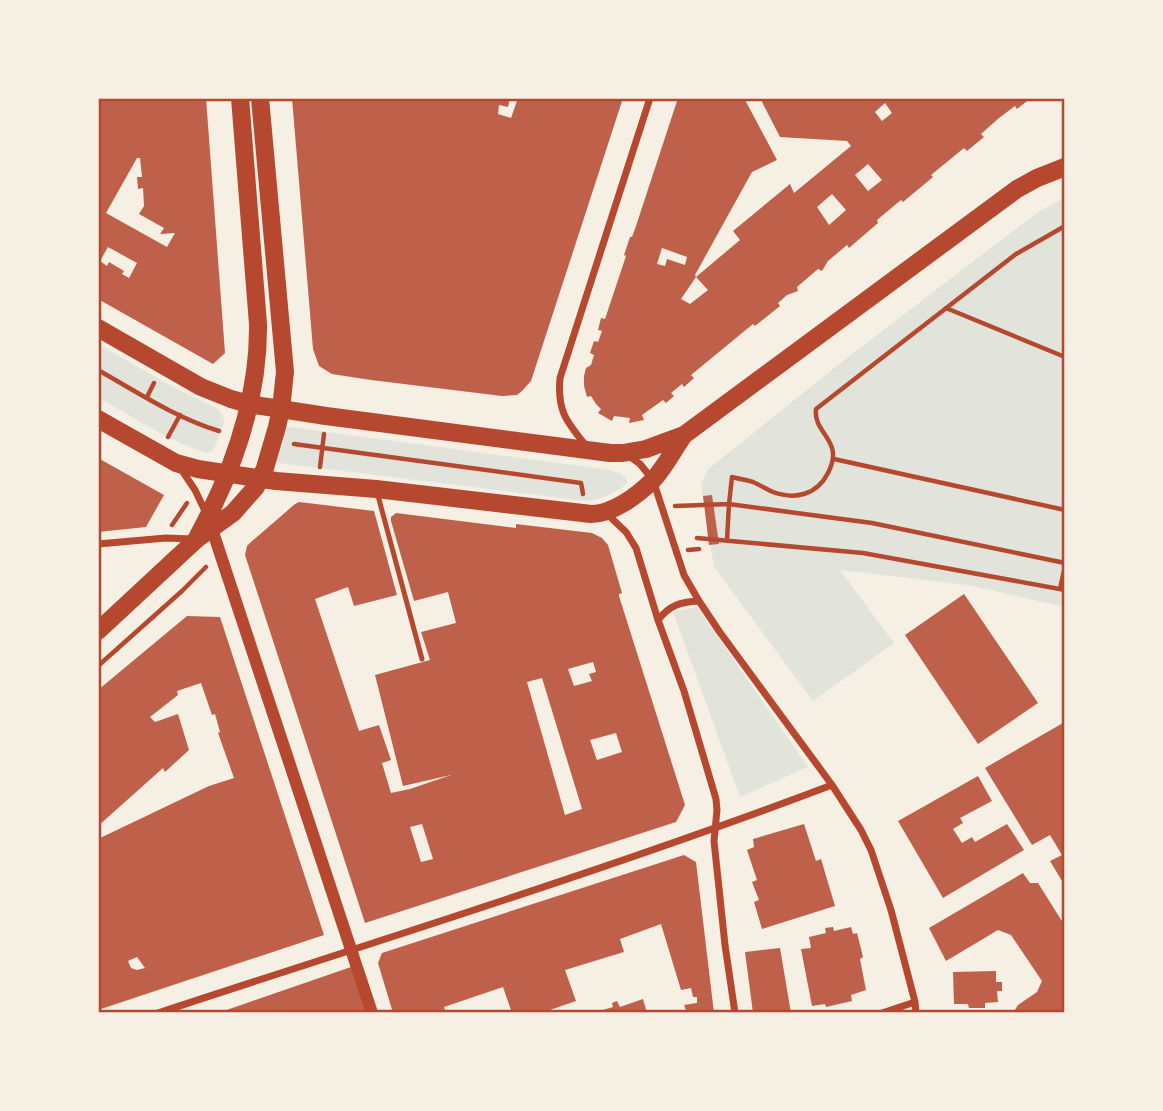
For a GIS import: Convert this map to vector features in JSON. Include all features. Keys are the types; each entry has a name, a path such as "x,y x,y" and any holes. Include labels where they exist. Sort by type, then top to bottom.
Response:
{"main road":[{"path":"98,631 197,539 210,523 241,435 257,367 258,324 240,98"},
{"path":"210,523 242,505 256,487 281,409 284,360 260,98"},
{"path":"98,328 201,387 249,404 590,451 623,453 657,446 684,435 1017,189 1065,167"},
{"path":"98,419 176,463 227,474 586,513 605,513 622,504 653,480 684,435"}],"street":[{"path":"590,451 570,426 561,408 560,378 650,98"},
{"path":"623,453 640,464 653,480 684,575 699,601 832,785 861,830 871,850 891,910 916,1013"},
{"path":"176,463 192,484 210,523 372,1013"},
{"path":"605,513 632,539 684,691 716,799 714,841 735,1013"},
{"path":"98,544 166,538 197,539"},
{"path":"658,620 672,606 699,601"},
{"path":"158,1013 715,829 832,785"},
{"path":"882,1013 915,1002"}],"lane":[{"path":"376,489 422,659"}],"path":[{"path":"727,540 732,477 752,482 777,494 802,495 815,489 834,459 832,449 815,418 816,409 1016,254 1065,226"},
{"path":"945,308 1065,357"},
{"path":"1065,366 1065,381"},
{"path":"98,370 180,415 219,431"},
{"path":"146,397 153,385"},
{"path":"168,437 180,415"},
{"path":"320,468 324,433"},
{"path":"294,444 581,483"},
{"path":"834,459 1065,510"},
{"path":"674,506 729,504 872,523 1065,565 1062,589 863,553 698,538"},
{"path":"172,524 183,509"},
{"path":"98,666 198,576"}],"shaded area":[{"path":"1065,199 1065,607 968,585 840,570 894,643 813,701 714,567 701,485 707,470 852,354 1038,212"},
{"path":"98,344 219,410 225,421 214,449 211,452 202,451 188,446 98,397"},
{"path":"275,425 610,470 619,473 628,482 608,495 584,501 263,461"},
{"path":"697,607 808,767 740,797 673,612"}],"building":[{"path":"98,98 206,98 225,353 213,364 98,299","holes":["137,158 140,158 142,177 137,177 138,189 143,188 144,206 139,214 164,228 160,234 175,233 167,247 106,213","108,247 137,263 129,278 122,274 124,271 109,262 107,266 100,261"]},
{"path":"292,98 510,98 508,107 499,105 498,114 511,118 518,98 623,98 531,381 517,395 502,396 371,380 332,374 319,366 313,349"},
{"path":"678,98 744,98 777,160 752,172 696,277 740,240 733,231 790,184 794,193 851,146 847,141 780,137 760,98 1031,98 999,118 981,134 984,137 967,151 964,148 903,202 901,200 877,220 878,223 849,248 847,245 828,261 822,271 818,269 797,287 798,291 787,295 778,303 780,306 755,326 753,324 691,375 694,378 671,393 674,396 666,403 663,400 642,415 644,420 629,423 630,418 614,416 612,421 598,413 601,409 591,396 587,397 584,376 586,368 591,365 594,355 590,353 594,341 598,342 602,331 598,330 601,318 605,319","holes":["885,103 892,113 882,121 875,112","868,164 882,180 868,191 855,175","832,194 846,210 829,225 817,207","662,248 687,257 685,265 667,259 665,266 657,264","696,277 708,290 690,304 681,299"]},
{"path":"98,458 164,495 146,527 98,532"},
{"path":"712,495 719,544 709,545 703,496"},
{"path":"299,502 374,511 397,595 354,606 348,587 315,599 359,731 379,725 391,760 382,763 391,793 451,775 403,786 375,675 430,660 421,632 456,623 448,592 414,601 391,517 396,513 516,528 516,524 592,533 602,538 608,545 622,593 619,596 685,805 676,822 365,923 245,555 247,546","holes":["593,662 596,672 589,674 592,681 574,686 568,669","542,678 582,809 565,815 527,682","616,733 622,752 597,760 590,740","422,824 433,859 421,862 410,827"]},
{"path":"964,594 1038,703 978,744 905,635"},
{"path":"187,616 220,617 324,935 98,1010 98,839 209,786 234,778 218,733 220,732 215,714 212,715 201,683 177,691 178,695 150,717 155,722 178,714 189,750 165,772 163,768 98,826 98,690","holes":["137,957 145,968 131,968 128,961"]},
{"path":"1063,723 1065,886 1050,861 1062,855 1050,835 1032,845 985,768"},
{"path":"978,776 992,801 960,818 963,823 953,829 962,843 972,837 975,842 1007,824 1024,850 943,898 898,821"},
{"path":"804,824 816,861 821,859 835,906 762,929 754,902 759,900 752,882 757,880 747,850 754,847 753,839"},
{"path":"684,855 696,862 714,1013 687,1013 684,1005 697,1003 697,997 693,997 691,988 681,990 661,924 620,939 624,952 565,970 576,1001 541,1013 512,1013 503,987 444,1007 446,1013 393,1013 378,963 382,953"},
{"path":"1023,873 1030,883 1038,883 1065,926 1065,1013 1013,1013 1018,1005 1037,992 1042,981 1011,935 998,930 946,961 929,928"},
{"path":"833,927 834,931 851,927 853,934 857,933 863,957 860,959 866,990 851,995 852,1001 826,1007 825,1004 812,1006 801,949 811,948 809,937 826,933 825,928"},
{"path":"780,948 791,1013 753,1013 745,952"},
{"path":"351,967 367,1013 218,1013"},
{"path":"996,971 996,982 1002,982 1002,991 997,991 998,1002 985,1003 985,1008 954,1004 953,972"},
{"path":"643,999 647,1013 593,1013 613,1007 612,1003 617,1001 620,1007"}]}
